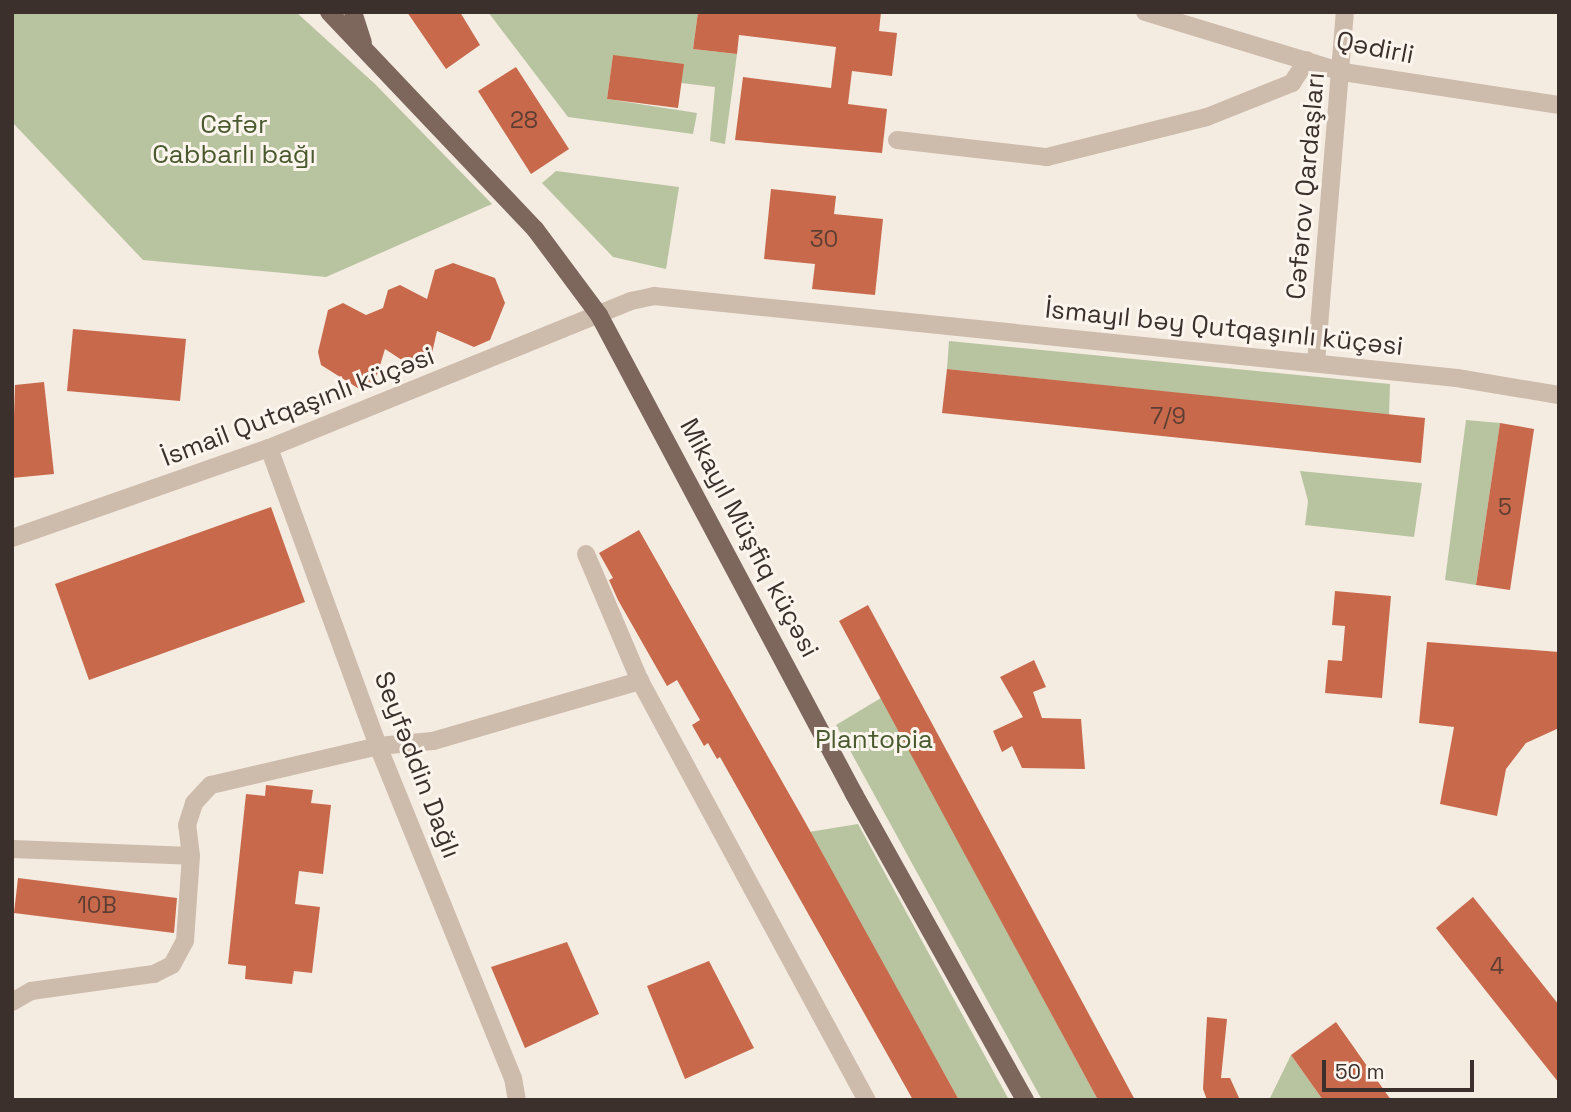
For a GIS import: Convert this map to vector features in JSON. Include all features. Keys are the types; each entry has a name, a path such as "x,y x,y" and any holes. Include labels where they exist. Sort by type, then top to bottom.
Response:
{"main road":[{"name":"Mikayıl Müşfiq küçəsi","path":"330,12 535,229 599,315 853,794 1024,1100"},
{"name":"Mikayıl Müşfiq küçəsi","path":"353,12 364,45"}],"street":[{"name":"Qədirli","path":"1145,12 1343,72 1559,105"},
{"name":"Cəfərov Qardaşları","path":"1316,363 1343,72 1345,12"},
{"path":"897,140 1047,158 1207,117 1292,83 1307,60"},
{"name":"İsmail Qutqaşınlı küçəsi","path":"12,538 269,448 643,298 667,296 883,320"},
{"name":"İsmayıl bəy Qutqaşınlı küçəsi","path":"883,320 1457,378 1559,395"},
{"name":"Seyfəddin Dağlı","path":"269,448 378,746 513,1079 517,1100"},
{"path":"586,554 640,681 867,1100"},
{"path":"12,1002 31,991 154,974 172,965 185,942 191,856 187,825 194,803 211,785 378,746 433,741 640,681"},
{"path":"12,849 191,856"}],"green space":[{"name":"Cəfər Cabbarlı bağı","path":"12,12 296,12 375,84 492,204 326,277 143,260 13,123"},
{"path":"488,12 698,12 693,49 737,54 725,144 710,141 715,87 681,83 613,55 607,99 697,113 693,134 568,117"},
{"path":"556,171 679,187 666,269 613,257 542,183"},
{"path":"949,341 1390,384 1389,415 947,369"},
{"path":"1466,420 1500,423 1476,585 1445,580"},
{"path":"1300,471 1422,483 1414,537 1305,525 1308,501"},
{"name":"Plantopia","path":"881,698 1098,1100 1042,1100 836,725"},
{"path":"858,824 1009,1100 959,1100 809,832"},
{"path":"1291,1055 1323,1100 1269,1100"}],"building":[{"path":"407,12 460,12 480,45 446,69"},
{"path":"698,12 881,12 879,31 897,33 892,76 852,71 848,104 887,109 882,153 735,140 743,77 831,88 836,47 739,35 737,54 693,49"},
{"path":"613,55 684,64 678,108 607,99"},
{"path":"516,67 569,149 531,174 478,91"},
{"path":"771,189 836,196 834,214 883,219 875,295 812,289 815,264 764,259"},
{"path":"453,263 495,278 505,303 490,340 474,347 437,331 430,362 414,368 385,349 374,385 361,390 321,365 318,352 328,310 343,303 366,315 383,308 388,290 400,285 427,299 435,270"},
{"path":"73,329 186,339 180,401 67,391"},
{"path":"947,369 1425,418 1421,463 942,413"},
{"path":"44,382 54,474 12,478 15,385"},
{"path":"1500,423 1534,429 1510,590 1476,585"},
{"path":"271,507 305,602 89,680 55,584"},
{"path":"639,530 959,1100 913,1100 720,757 717,759 708,743 704,746 692,725 700,720 677,680 667,686 618,600 609,580 613,578 599,553"},
{"path":"1335,591 1391,596 1382,698 1325,693 1328,660 1342,661 1345,626 1332,625"},
{"path":"868,605 1135,1100 1098,1100 957,840 839,621"},
{"path":"1427,642 1559,652 1559,728 1526,743 1506,769 1497,816 1440,804 1454,727 1419,723"},
{"path":"1034,660 1046,687 1033,692 1042,718 1081,719 1085,769 1022,768 1012,746 1002,752 993,731 1023,717 1000,677"},
{"path":"266,785 313,790 311,803 331,805 323,874 299,871 295,904 320,907 312,973 294,971 292,984 245,979 246,966 228,964 246,794 265,796"},
{"path":"18,878 177,898 174,933 14,913"},
{"path":"1473,897 1559,1005 1559,1083 1436,928"},
{"path":"567,942 599,1014 525,1048 491,967"},
{"path":"709,961 754,1048 685,1079 647,986"},
{"path":"1207,1017 1227,1019 1221,1078 1230,1078 1240,1100 1207,1100 1203,1089"},
{"path":"1336,1022 1391,1100 1323,1100 1291,1055"}]}
